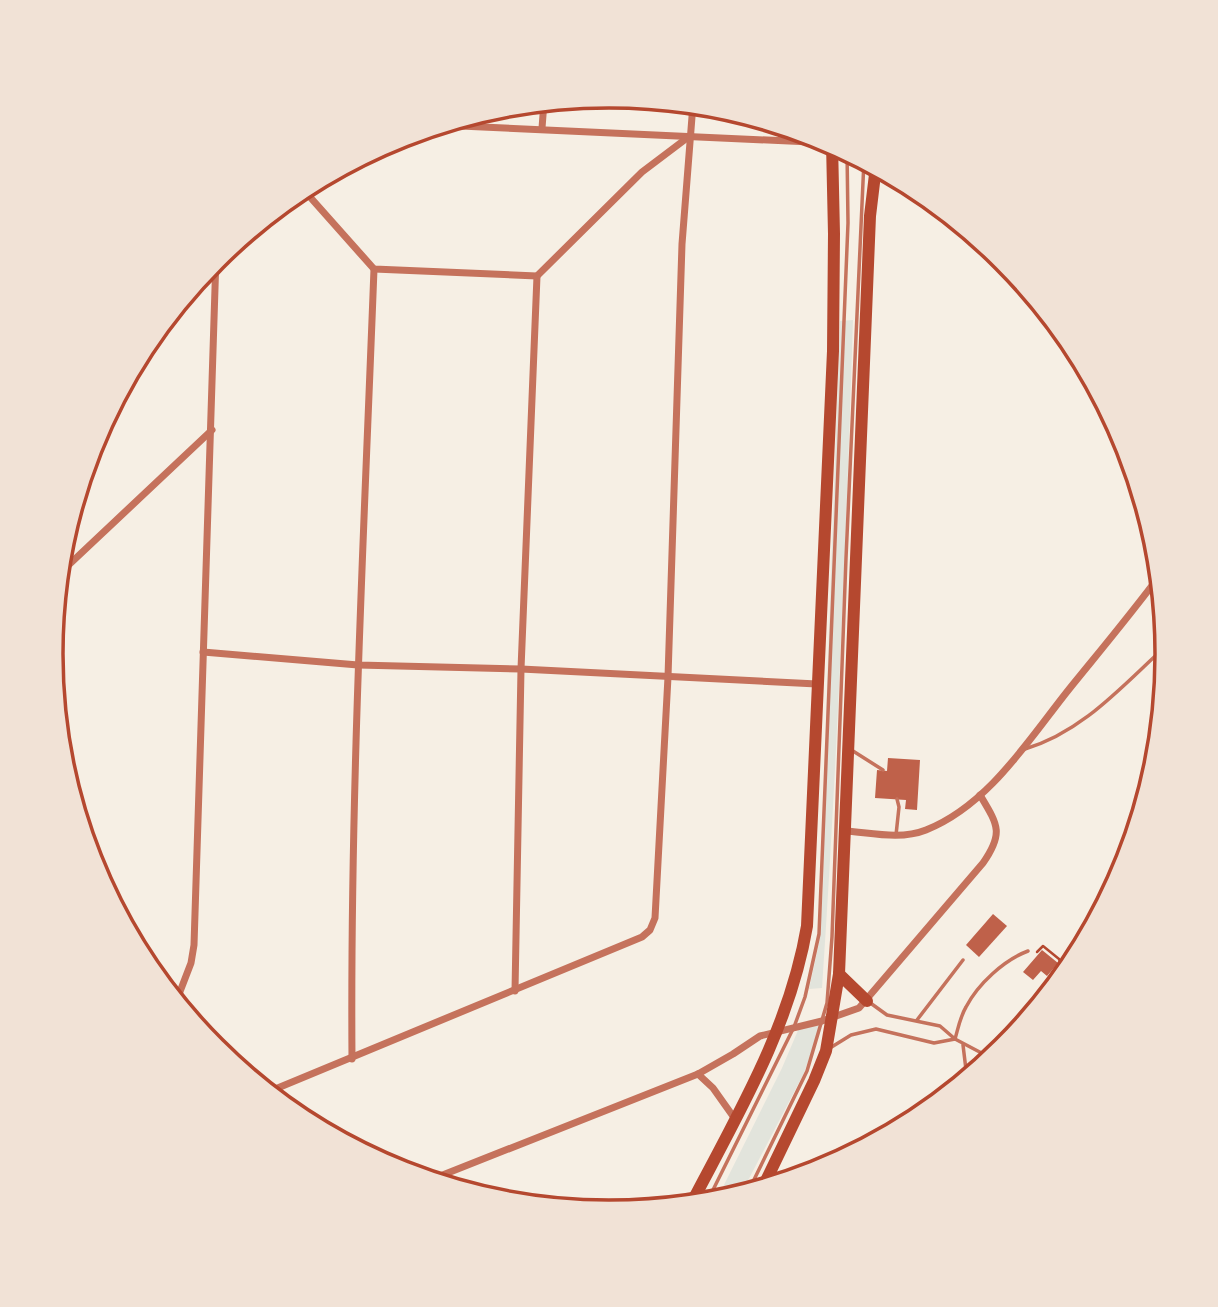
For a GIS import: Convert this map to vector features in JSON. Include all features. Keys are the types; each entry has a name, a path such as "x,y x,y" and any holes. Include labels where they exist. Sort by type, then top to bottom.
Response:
{"main road":[{"path":"697,1192 777,1032 796,980 807,926 833,351 832,156"},
{"path":"768,1176 826,1051 827,1020 839,974 847,831 870,216 875,177"},
{"path":"839,974 867,1001"}],"street":[{"path":"542,128 543,112"},
{"path":"278,1088 515,991 642,937 650,930 655,918 668,677 682,244 692,114"},
{"path":"469,126 798,141"},
{"path":"515,991 522,668 537,276 642,172 691,135"},
{"path":"310,197 374,269 358,665 351,961 352,1059"},
{"path":"374,269 537,276"},
{"path":"180,991 191,963 194,945 216,275"},
{"path":"71,563 212,429"},
{"path":"847,831 896,835 926,830 980,795 1020,751 1151,587"},
{"path":"203,652 358,665 522,668 817,684"},
{"path":"444,1174 698,1074 760,1036 855,1011 867,1001 994,848 997,829 980,795"},
{"path":"698,1074 713,1088 735,1119"}],"lane":[{"path":"713,1189 794,1027 816,956 822,890 848,223 847,163"},
{"path":"754,1180 800,1089 827,1020 863,171"},
{"path":"1020,751 1045,743 1066,732 1106,702 1155,656"},
{"path":"850,749 883,770"},
{"path":"896,835 899,807 897,799"},
{"path":"954,1039 961,1017 975,994 1004,964 1028,951"},
{"path":"917,1020 963,960"},
{"path":"867,1001 887,1015 940,1026 954,1039 981,1053"},
{"path":"826,1051 850,1035 876,1029 934,1043 954,1039"},
{"path":"964,1045 966,1067"}],"path":[{"path":"1028,951 1036,952 1043,947 1060,961"}],"shaded area":[{"path":"853,320 840,654 822,988 809,989 819,943 823,890 840,321"},
{"path":"821,1024 804,1073 747,1182 723,1187 782,1068 799,1028"}],"building":[{"path":"888,758 920,760 917,810 905,809 906,800 875,798 877,770 887,771"},
{"path":"993,914 1007,926 979,957 966,945"},
{"path":"1042,950 1058,963 1047,976 1041,971 1033,980 1023,972"}]}
